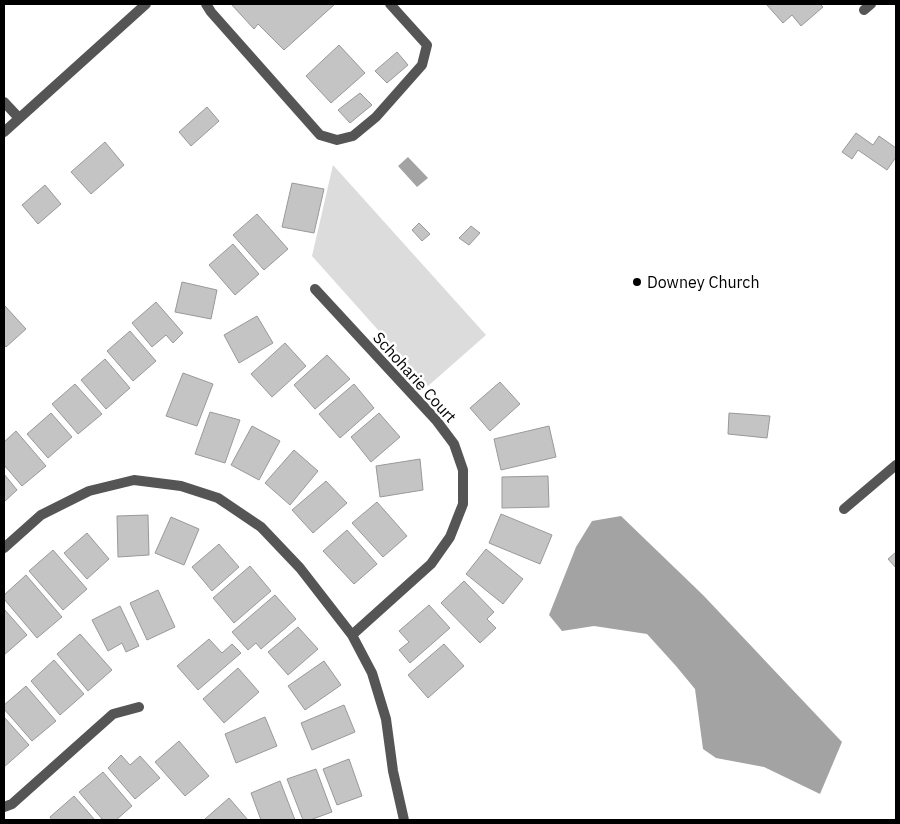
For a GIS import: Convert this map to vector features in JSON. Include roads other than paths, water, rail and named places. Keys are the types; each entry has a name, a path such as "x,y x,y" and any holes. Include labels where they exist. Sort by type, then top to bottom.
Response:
{"street":[{"path":"4,132 146,4"},
{"path":"206,4 320,135 337,140 353,136 376,117 422,65 427,45 390,4"},
{"path":"4,102 19,118"},
{"name":"Schoharie Court","path":"315,289 436,420 454,444 462,470 463,504 450,537 431,564 352,635"},
{"path":"844,509 896,465"},
{"path":"4,548 41,515 89,492 134,480 181,486 218,498 261,527 300,568 352,635 372,673 386,719 393,770 404,820"},
{"path":"4,807 12,804 113,714 139,707"}],"place":[{"name":"Downey Church","path":"637,282"}]}
